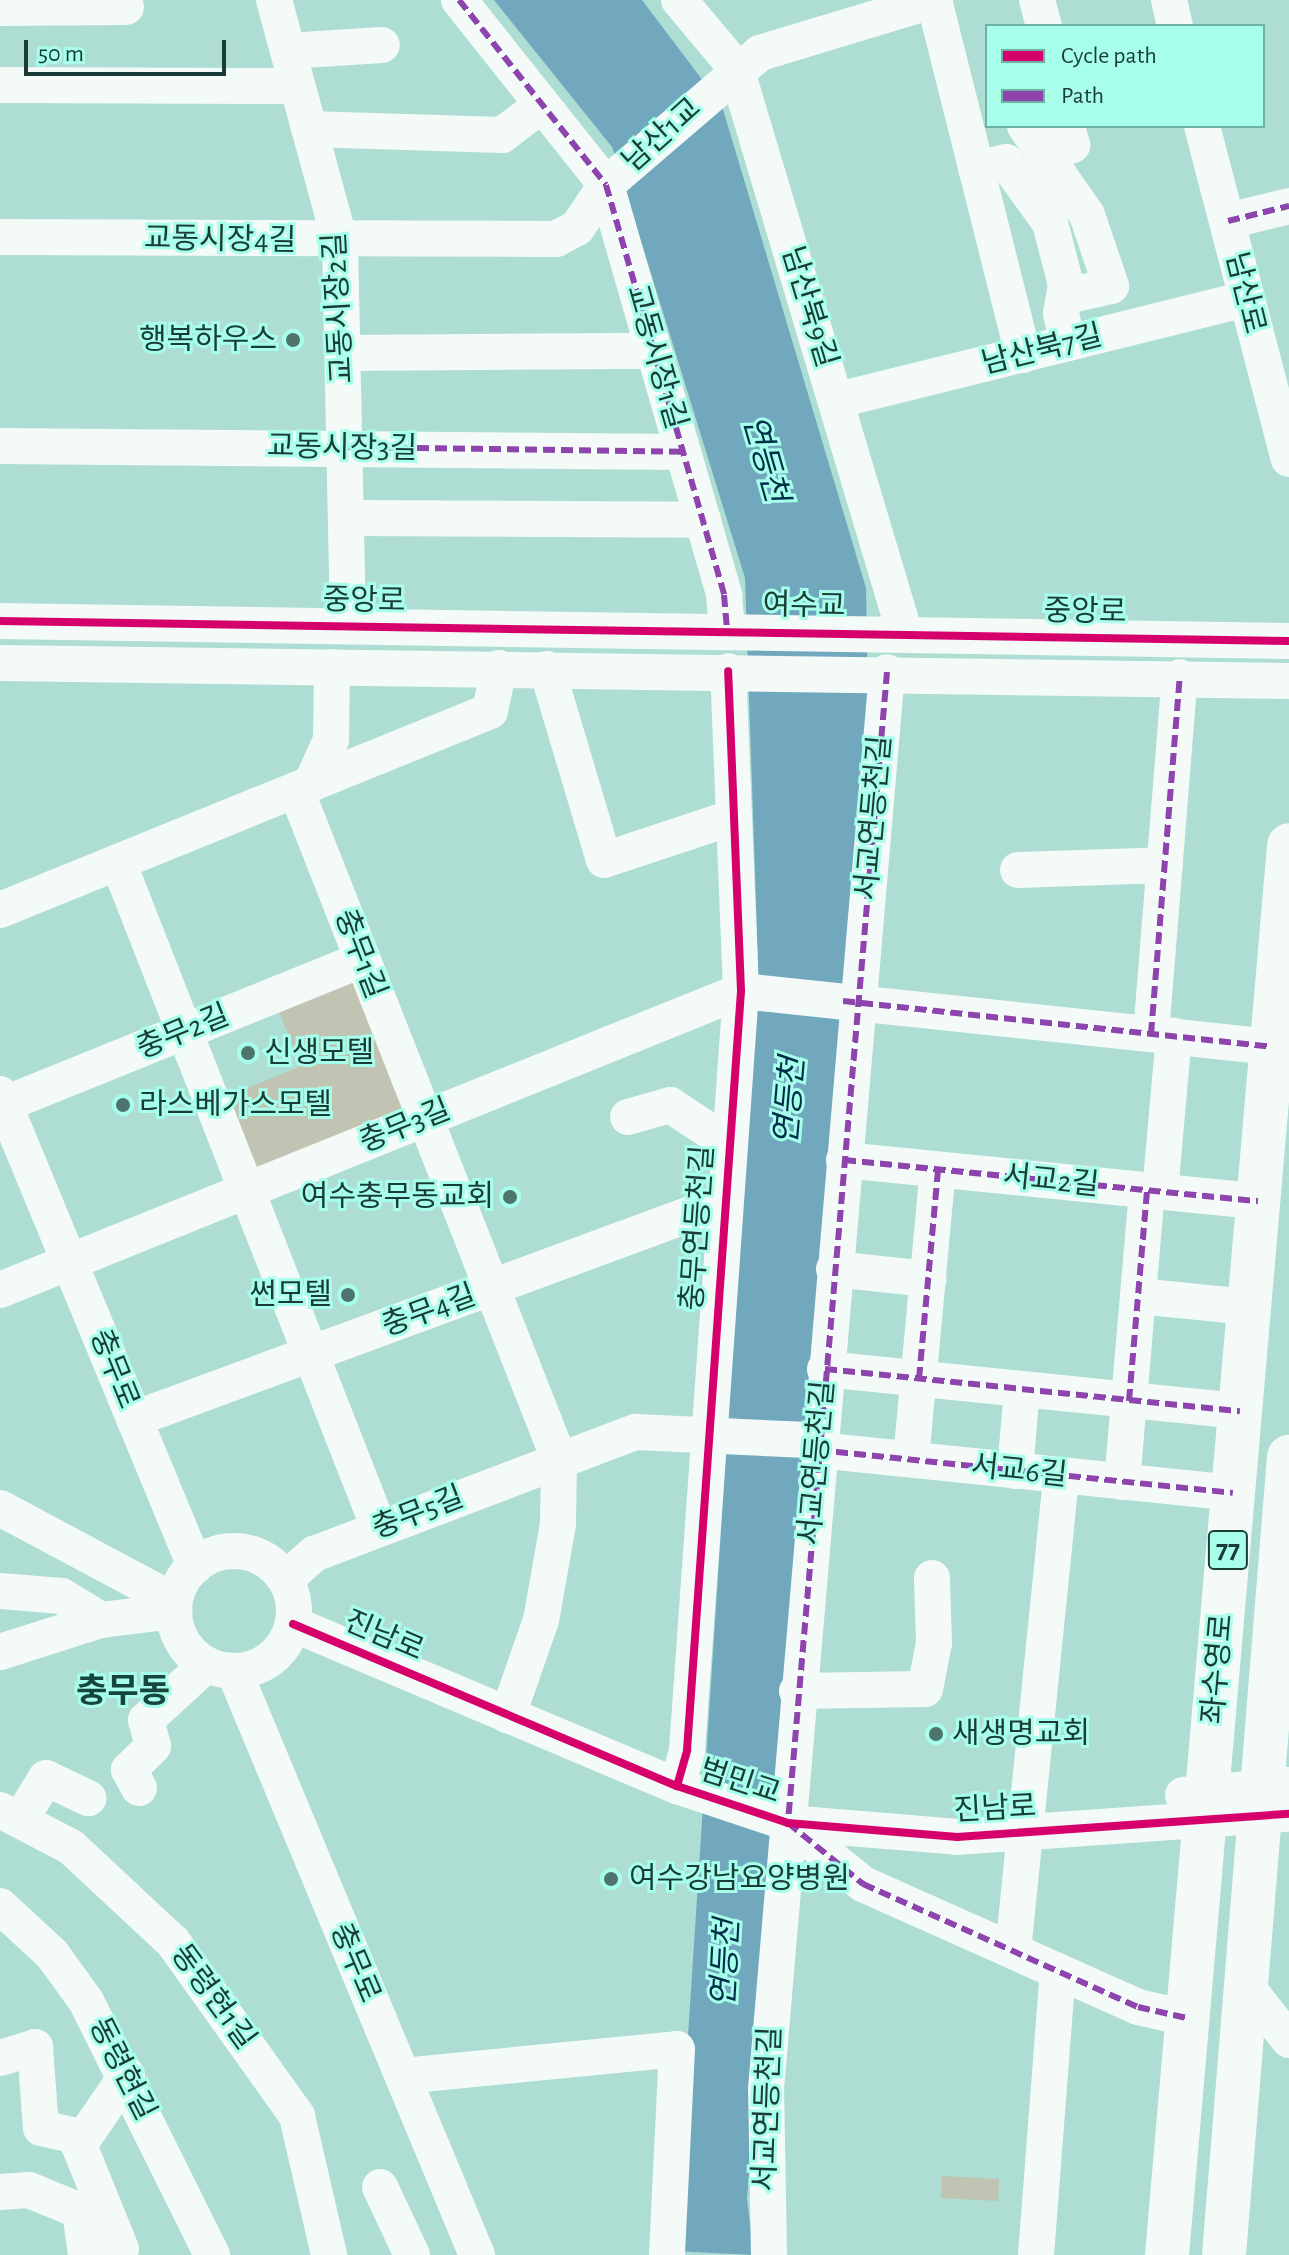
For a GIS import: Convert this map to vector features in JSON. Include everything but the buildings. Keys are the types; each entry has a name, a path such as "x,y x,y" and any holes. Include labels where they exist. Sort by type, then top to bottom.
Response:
{"main road":[{"name":"좌수영로","path":"1167,2255 1289,845"},
{"name":"좌수영로","path":"1224,2255 1246,1986 1275,1800 1282,1617 1281,1559 1288,1476"},
{"path":"1228,1556 1281,1559"},
{"path":"1179,2125 1234,2131"}],"street":[{"name":"교동시장2길","path":"274,0 340,241 348,625"},
{"name":"교동시장1길","path":"459,0 606,185 703,520 727,629"},
{"name":"남산북9길","path":"679,0 726,77 838,400 892,631"},
{"path":"935,0 971,80 976,169 1023,355"},
{"name":"남산1교","path":"606,185 726,77 760,53 896,6 935,0"},
{"path":"1037,0 1043,24"},
{"path":"1169,0 1175,24"},
{"path":"0,8 126,7"},
{"path":"288,51 382,45"},
{"path":"0,85 297,86"},
{"path":"309,129 502,135 542,105"},
{"path":"1034,140 1072,145 1068,128"},
{"name":"남산로","path":"1203,128 1245,299 1280,392 1289,459"},
{"path":"1034,140 1087,215 1111,286 1067,296"},
{"path":"976,169 1003,160 1019,177 1050,223 1067,296 1061,314 1068,343"},
{"name":"교동시장4길","path":"0,237 340,241 556,239 577,228 606,185"},
{"path":"1228,221 1289,206"},
{"name":"남산북7길","path":"838,400 1245,299"},
{"path":"343,353 654,351"},
{"name":"교동시장3길","path":"0,446 683,452"},
{"path":"346,518 703,520"},
{"name":"중앙로","path":"0,621 727,629"},
{"name":"여수교","path":"727,629 892,631"},
{"name":"중앙로","path":"892,631 1289,641"},
{"path":"0,663 887,672 1289,681"},
{"path":"304,787 331,740 332,667"},
{"path":"0,910 490,711 499,668"},
{"path":"547,669 604,860 734,817"},
{"name":"충무연등천길","path":"677,1786 687,1750 723,1202 741,991 728,671"},
{"name":"서교연등천길","path":"769,2255 766,2089 788,1823 813,1445 825,1369 844,1160 850,1001 887,672"},
{"path":"1122,1482 1138,1296 1154,1191 1162,1035 1165,865 1180,677"},
{"name":"충무1길","path":"304,787 362,960 492,1288"},
{"path":"118,862 379,1528"},
{"path":"1018,870 1165,865"},
{"name":"충무2길","path":"1,1102 362,960"},
{"path":"741,991 1272,1047"},
{"name":"충무3길","path":"69,1261 741,991"},
{"name":"충무로","path":"1,1102 195,1566"},
{"path":"628,1117 670,1105 728,1143"},
{"name":"서교2길","path":"844,1160 1258,1201"},
{"path":"911,1459 938,1170"},
{"name":"충무4길","path":"134,1419 723,1202"},
{"path":"0,1290 69,1261"},
{"path":"834,1269 928,1279"},
{"path":"492,1288 559,1459 546,1596 508,1715"},
{"path":"1138,1296 1249,1307"},
{"path":"825,1369 1240,1411"},
{"path":"1015,1471 1022,1389"},
{"name":"충무5길","path":"286,1579 314,1554 624,1434 709,1433 813,1445"},
{"name":"서교6길","path":"813,1445 1015,1471 1233,1493"},
{"path":"1013,1951 1061,1475"},
{"path":"0,1508 174,1606"},
{"path":"139,1788 129,1770 153,1746 146,1720 220,1668 271,1659 293,1624 286,1579 247,1552 214,1554 195,1566 174,1606 186,1648 220,1668"},
{"path":"797,1691 925,1689 935,1631 932,1578"},
{"path":"0,1591 62,1596 101,1620"},
{"path":"0,1652 101,1620 174,1606"},
{"name":"진남로","path":"293,1624 677,1786"},
{"name":"충무로","path":"220,1668 403,2076 474,2248"},
{"path":"10,1815 46,1778 88,1798"},
{"name":"범민교","path":"677,1786 788,1823"},
{"name":"진남로","path":"788,1823 899,1837 1027,1832 1070,1829 1206,1803 1275,1800"},
{"name":"동령현1길","path":"10,1815 71,1847 123,1902 161,1927 268,2070 302,2130 329,2255"},
{"path":"788,1823 863,1884 1151,2012 1187,2018"},
{"name":"동령현길","path":"0,1906 71,1976 127,2075 212,2255"},
{"path":"1036,2255 1058,1971"},
{"path":"1246,1986 1289,2040"},
{"path":"0,2058 35,2047 41,2128 81,2137"},
{"path":"403,2076 677,2049 667,2255"},
{"path":"103,2252 81,2137 127,2075"},
{"path":"380,2187 412,2255"},
{"path":"0,2192 29,2190 80,2211 103,2252"},
{"path":"432,2255 474,2248"}],"green space":[{"path":"356,970 412,1108 251,1173 221,1099 301,1066 275,1002"},
{"path":"942,2176 999,2179 998,2201 941,2198"}],"water":[{"name":"연등천","path":"494,0 642,0 722,106 866,588 868,701 747,2199 754,2255 674,2251 758,962 745,578 612,147"}],"marked path":[{"path":"459,0 606,185 724,595 727,629"},
{"path":"1228,221 1289,206"},
{"path":"345,447 683,452"},
{"path":"887,672 788,1823 863,1884 1138,2007 1187,2018"},
{"path":"1151,1034 1180,677"},
{"path":"843,1001 1272,1047"},
{"path":"844,1160 1258,1201"},
{"path":"919,1379 938,1170"},
{"path":"1129,1401 1147,1190"},
{"path":"825,1369 1240,1411"},
{"path":"808,1440 818,1450 1233,1493"}],"cycle path":[{"path":"0,621 1289,641"},
{"path":"677,1786 687,1750 741,991 728,671"},
{"path":"293,1624 677,1786 788,1823 957,1837 1289,1814"}],"place":[{"name":"행복하우스","path":"293,340"},
{"name":"신생모텔","path":"248,1053"},
{"name":"라스베가스모텔","path":"123,1105"},
{"name":"여수충무동교회","path":"510,1197"},
{"name":"썬모텔","path":"348,1295"},
{"name":"새생명교회","path":"936,1734"},
{"name":"여수강남요양병원","path":"611,1879"}],"district":[{"name":"충무동","path":"123,1693"}]}
